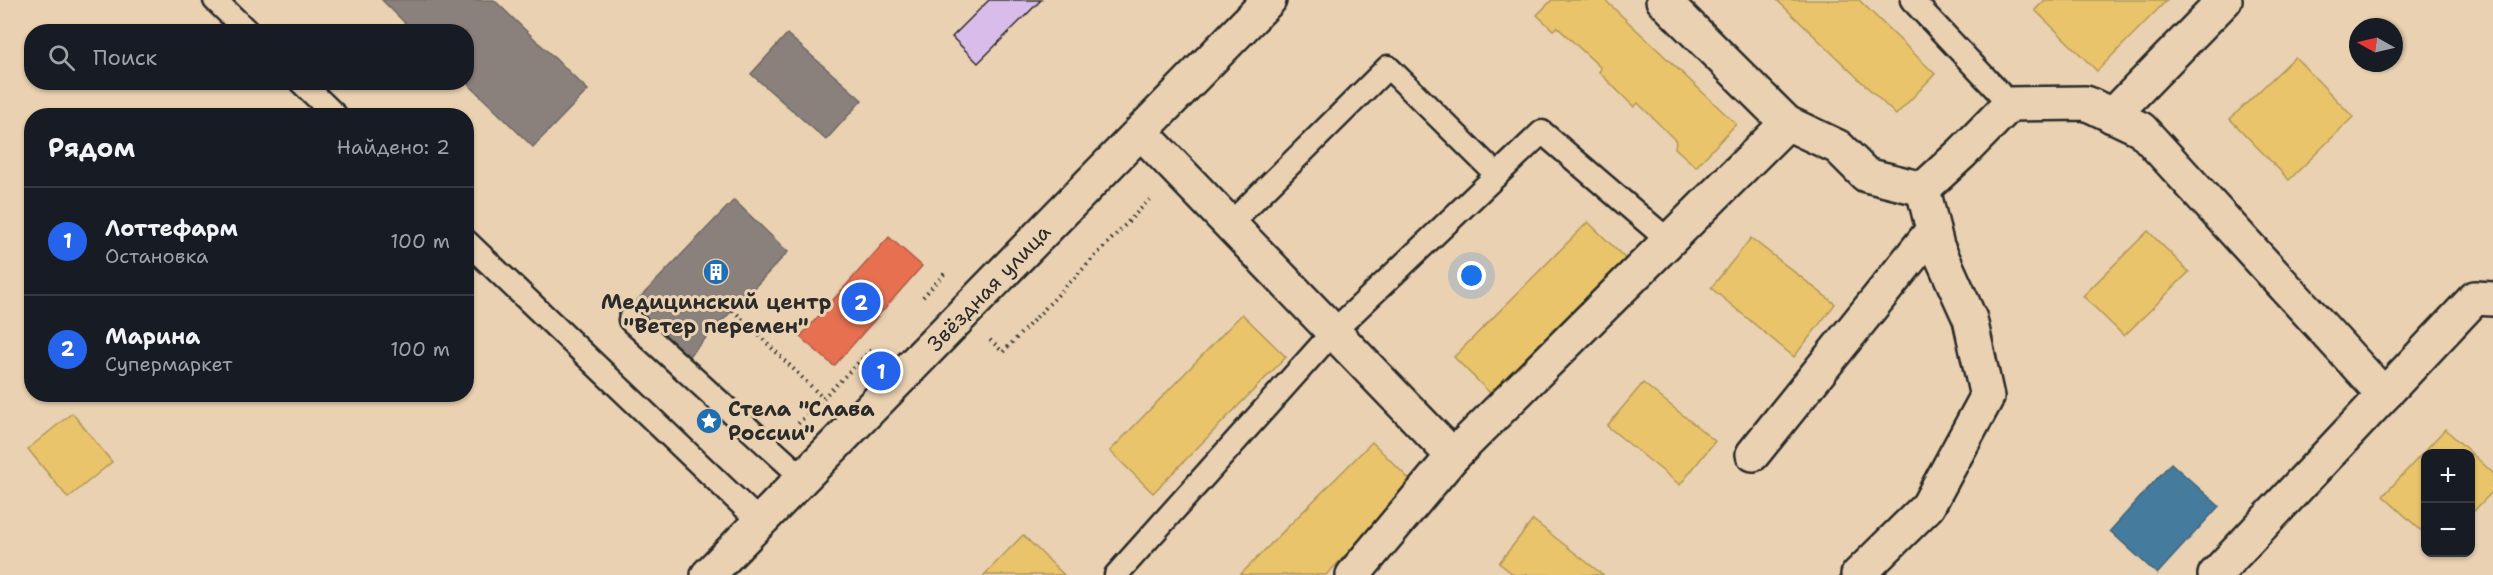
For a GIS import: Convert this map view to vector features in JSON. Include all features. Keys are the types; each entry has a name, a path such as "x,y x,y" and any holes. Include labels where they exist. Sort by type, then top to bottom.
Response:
{"street":[{"name":"Звёздная улица","path":"708,575 1269,0"},
{"path":"1664,0 1787,123 1838,147 1866,175 1923,189"},
{"path":"2112,116 2224,0"},
{"path":"1923,189 2010,104 2086,103 2141,129 2384,395"},
{"path":"1353,575 1452,456 1787,123"},
{"path":"1140,132 1452,456"},
{"path":"1858,575 1928,506 1987,397 1970,319 1937,246 1923,189"},
{"path":"1753,454 1933,230"},
{"path":"2215,575 2475,298 2493,299"}],"lane":[{"path":"215,0 240,24"},
{"path":"1911,0 2010,104"},
{"path":"1230,224 1388,66 1497,175"},
{"path":"309,90 328,108"},
{"path":"1116,575 1333,332 1542,132 1669,241"},
{"path":"474,249 760,522"},
{"path":"630,320 802,478"}],"path":[{"path":"933,286 1003,352 1178,170"},
{"path":"921,299 945,273"},
{"path":"733,310 823,398 880,340"}],"building: Жильё":[{"path":"1552,0 1605,0 1736,124 1696,167 1675,148 1676,141 1638,103 1634,107 1599,72 1601,68 1557,27 1553,30 1537,15"},
{"path":"1777,0 1859,0 1935,74 1896,115"},
{"path":"2045,0 2167,0 2097,71 2035,10"},
{"path":"2295,57 2353,117 2289,180 2230,119"},
{"path":"1588,222 1631,264 1497,400 1454,357"},
{"path":"2148,231 2189,272 2124,336 2083,296"},
{"path":"1751,238 1835,304 1794,357 1711,288"},
{"path":"1242,314 1286,357 1153,493 1110,451"},
{"path":"1643,383 1715,441 1680,485 1607,426"},
{"path":"72,413 112,462 68,498 28,449"},
{"path":"2445,429 2467,449 2426,449"},
{"path":"1372,442 1415,485 1326,575 1240,575"},
{"path":"2421,455 2421,530 2383,496"},
{"path":"2475,456 2493,473 2493,491 2475,510"},
{"path":"1533,520 1603,575 1514,575 1499,563"},
{"path":"1023,535 1064,575 984,575"}],"building: Торговля":[{"path":"889,237 922,266 834,366 800,337"}],"building: Учреждения":[{"path":"2171,463 2219,506 2157,574 2110,531"}],"building: Промзона":[{"path":"382,0 494,0 588,90 533,147 474,90 474,24 406,24"},
{"path":"787,34 862,100 826,140 751,74"},
{"name":"Медицинский центр \"Ветер перемен\"","path":"734,200 788,252 685,360 630,308"}],"building: Прочее":[{"path":"989,0 1041,0 978,63 952,37"}],"place":[{"name":"Медицинский центр \"Ветер перемен\"","path":"716,272"},
{"name":"Марина","path":"861,302"},
{"name":"Лоттефарм","path":"881,371"},
{"name":"Стела \"Слава России\"","path":"709,421"}]}
